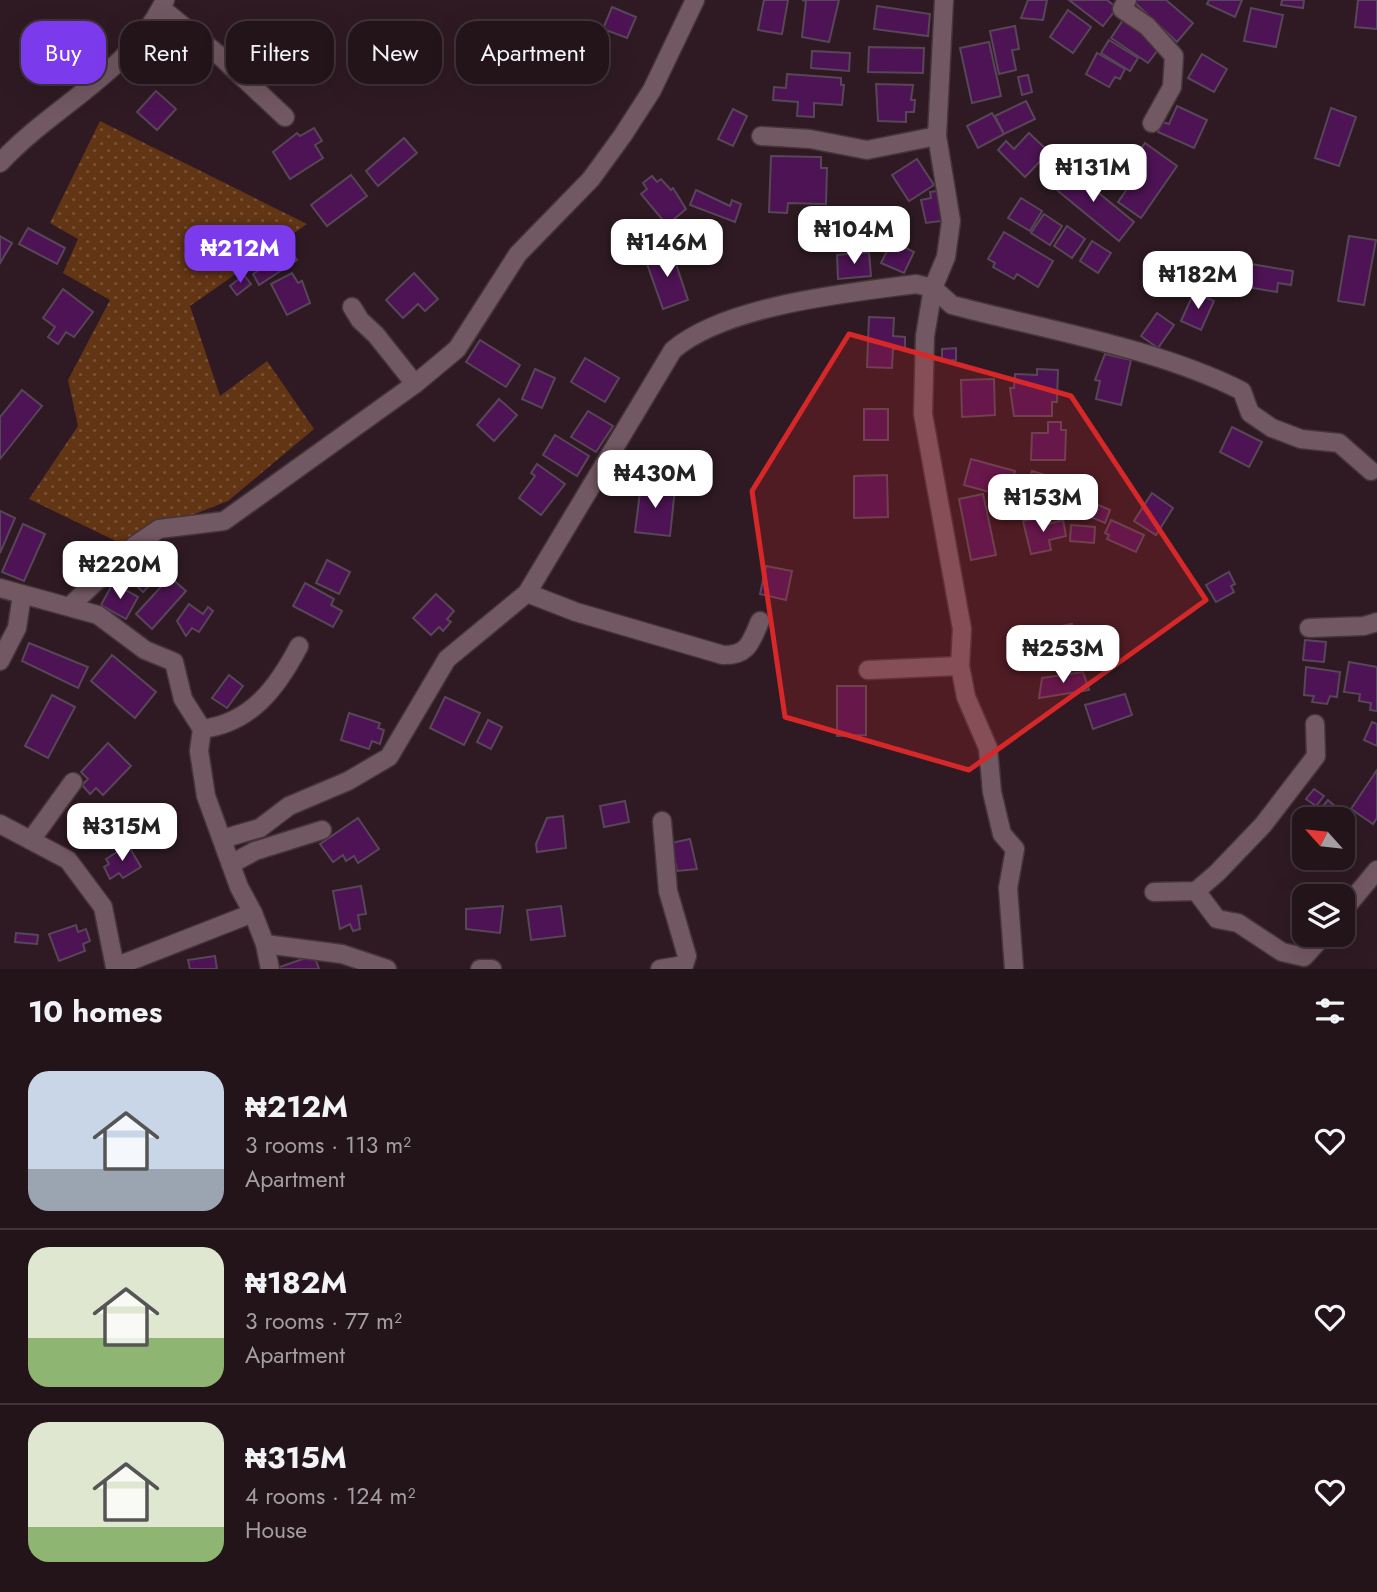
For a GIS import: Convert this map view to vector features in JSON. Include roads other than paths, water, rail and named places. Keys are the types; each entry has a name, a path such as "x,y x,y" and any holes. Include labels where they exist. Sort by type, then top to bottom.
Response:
{"street":[{"path":"70,606 134,546 159,529 224,521 415,384 457,349 518,254 591,179 652,90 695,0"},
{"path":"944,0 937,136 951,221 946,257 933,288 925,336 923,414 962,629 960,666 966,697 988,748 992,792 1002,834 1015,849 1008,888 1014,969"},
{"path":"1127,0 1122,9 1147,26 1174,56 1172,87 1152,123"},
{"path":"0,163 124,55 146,31 163,4 285,117"},
{"path":"761,136 810,139 867,150 937,136"},
{"path":"222,839 260,828 289,806 348,781 389,757 447,659 527,593 656,374 673,351 687,338 747,315 805,301 916,284 933,288 953,305 1156,357 1209,375 1242,391 1250,413 1272,428 1301,439 1339,443 1371,471"},
{"path":"352,307 415,384"},
{"path":"0,588 98,615 145,650 174,662 183,699 202,729 199,751 206,796 265,944 270,969"},
{"path":"527,593 576,612 723,655 739,655 748,649 760,621"},
{"path":"0,661 17,628 22,595"},
{"path":"1309,628 1364,626 1377,622"},
{"path":"202,729 237,721 281,680 299,646"},
{"path":"868,670 960,666"},
{"path":"1154,892 1196,891 1263,825 1316,756 1315,724"},
{"path":"31,840 73,782"},
{"path":"660,969 684,965 687,956 668,891 662,821"},
{"path":"0,824 68,860 103,907 114,968 253,913"},
{"path":"231,864 255,851 322,830"},
{"path":"1355,896 1377,870"},
{"path":"1196,891 1217,919 1238,923 1282,952 1305,963 1316,947"},
{"path":"265,944 342,954 387,969"},
{"path":"480,969 492,969"}]}
